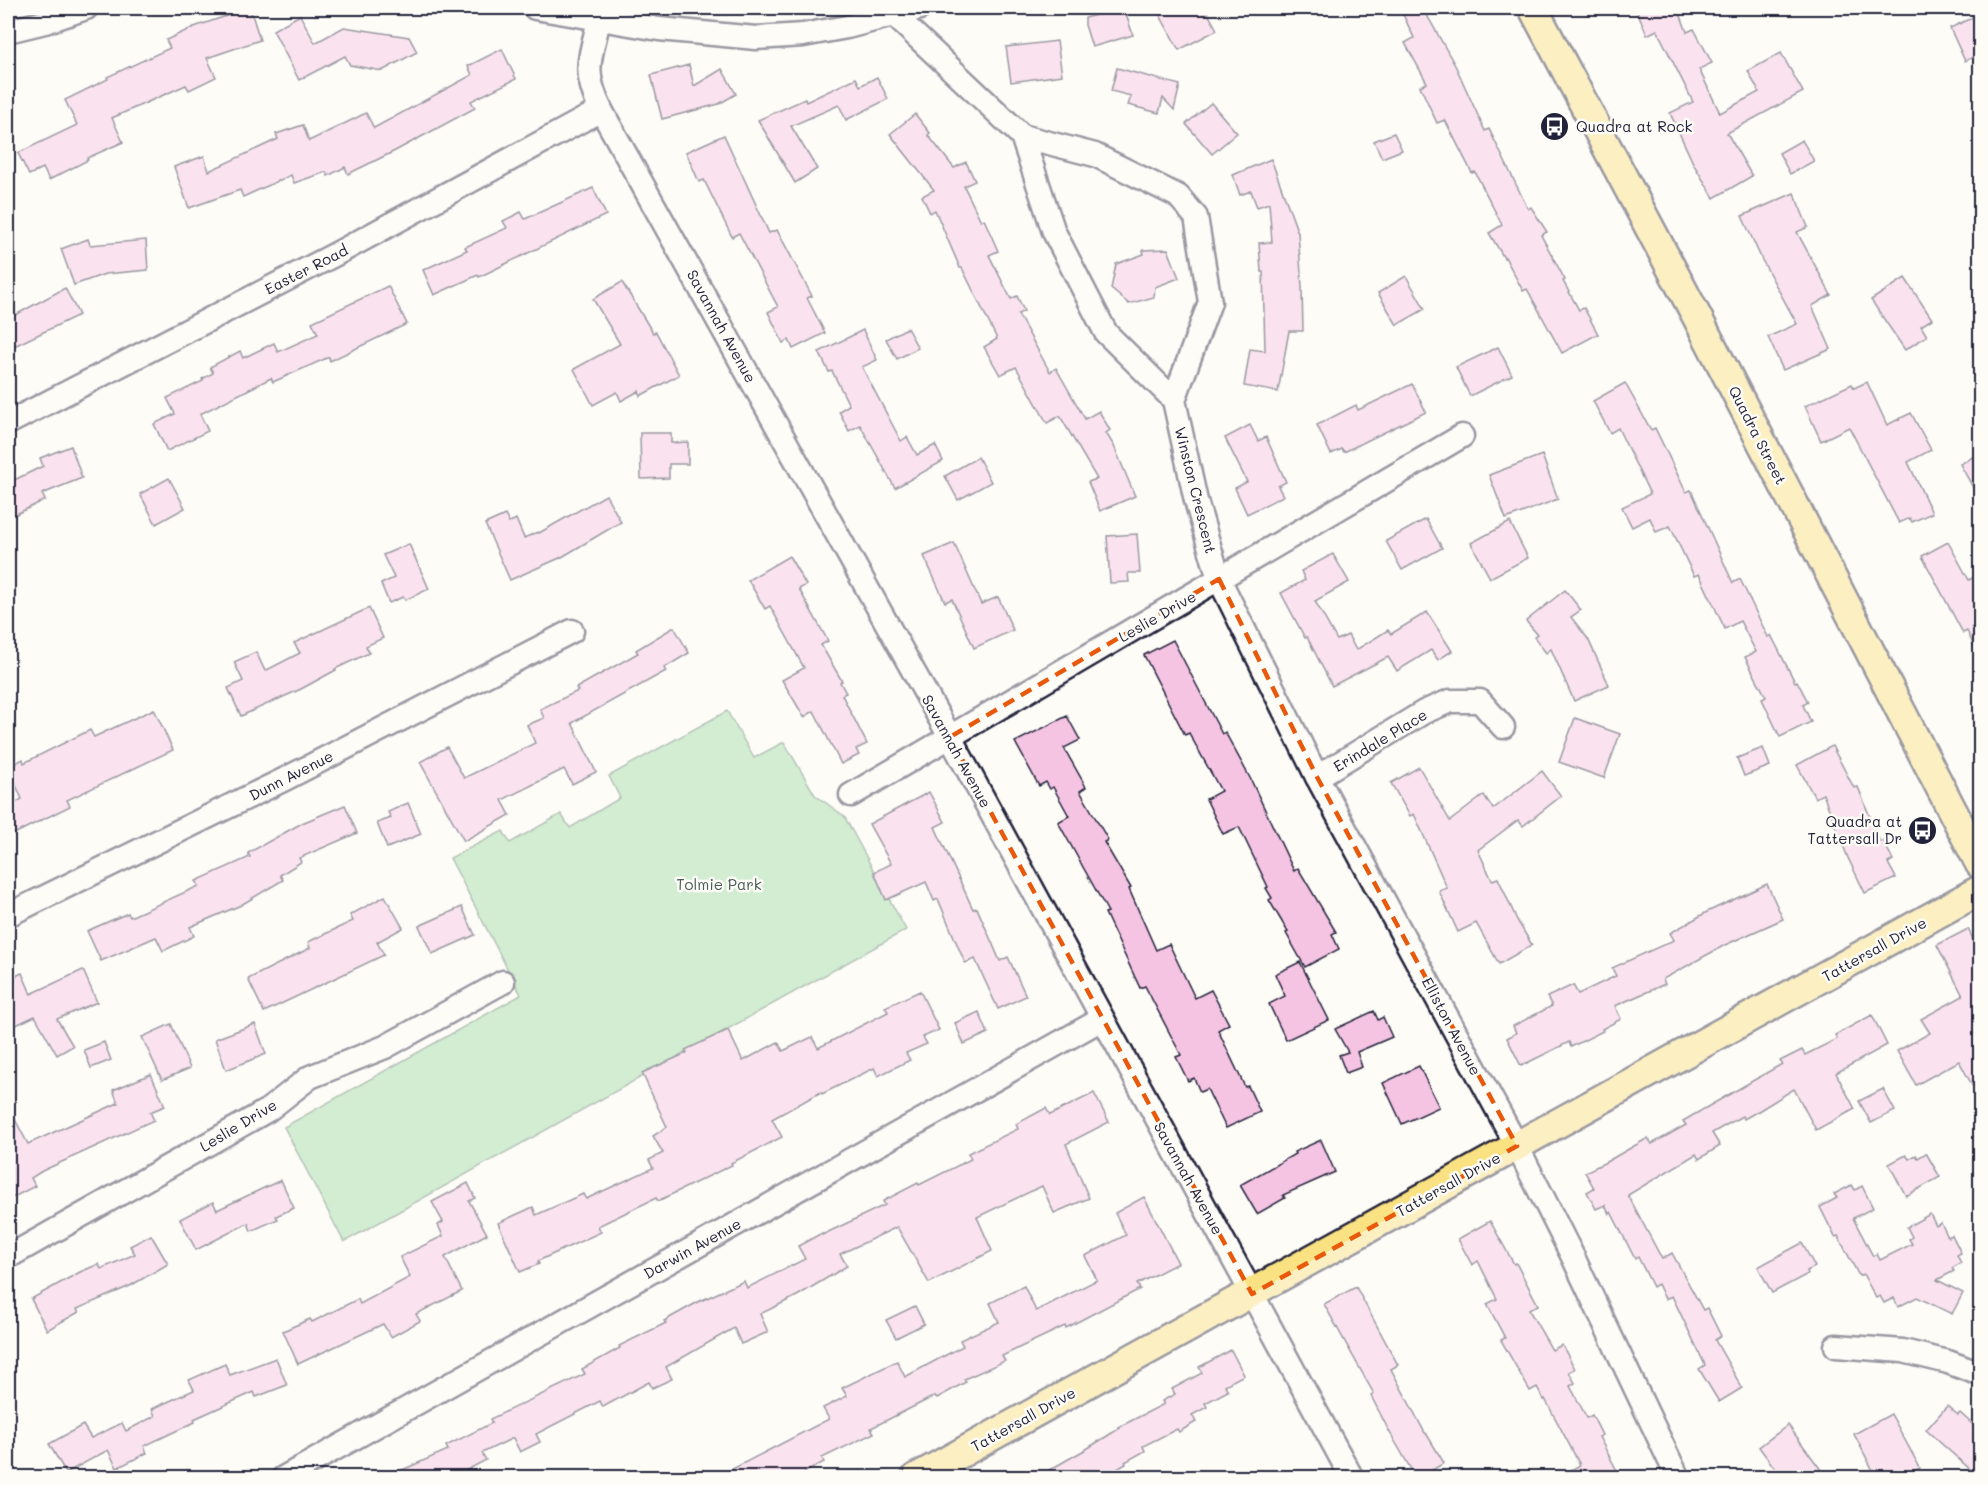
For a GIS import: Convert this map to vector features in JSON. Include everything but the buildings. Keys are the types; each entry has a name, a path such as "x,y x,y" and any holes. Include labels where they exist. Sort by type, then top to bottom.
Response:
{"main road":[{"name":"Quadra Street","path":"1533,8 1701,325 1980,864"},
{"name":"Tattersall Drive","path":"916,1478 1980,890"}],"street":[{"path":"8,31 45,22 86,8"},
{"path":"535,8 659,29 756,38 803,35 847,27 920,8"},
{"path":"894,15 1022,136 1054,232 1106,333 1174,400 1210,302 1196,217 1178,196 1095,155 1022,136"},
{"name":"Savannah Avenue","path":"599,20 589,65 589,77 592,92 601,110 950,736 1352,1478"},
{"name":"Easter Road","path":"8,423 336,254 601,110"},
{"name":"Winston Crescent","path":"1174,400 1196,501 1219,579"},
{"name":"Leslie Drive","path":"851,795 1462,436"},
{"name":"Elliston Avenue","path":"1219,579 1317,777 1517,1146 1573,1257 1678,1478"},
{"name":"Dunn Avenue","path":"8,915 285,778 572,631"},
{"name":"Erindale Place","path":"1317,777 1424,712 1450,701 1480,701 1503,727"},
{"name":"Leslie Drive","path":"8,1257 268,1110 310,1077 347,1060 385,1047 503,982"},
{"name":"Darwin Avenue","path":"283,1478 1102,1019"},
{"path":"1836,1346 1903,1351 1948,1362 1980,1374"}],"highlighted area":[{"path":"1219,579 1317,777 1517,1146 1252,1294 950,737"}],"green space":[{"name":"Tolmie Park","path":"727,711 754,758 784,742 815,795 844,816 906,930 344,1242 284,1127 521,995 450,858 503,831 510,843 561,814 570,828 620,798 609,776"}],"place":[{"name":"Quadra at Rock","path":"1555,126"},
{"name":"Quadra at Tattersall Dr","path":"1923,830"}]}
